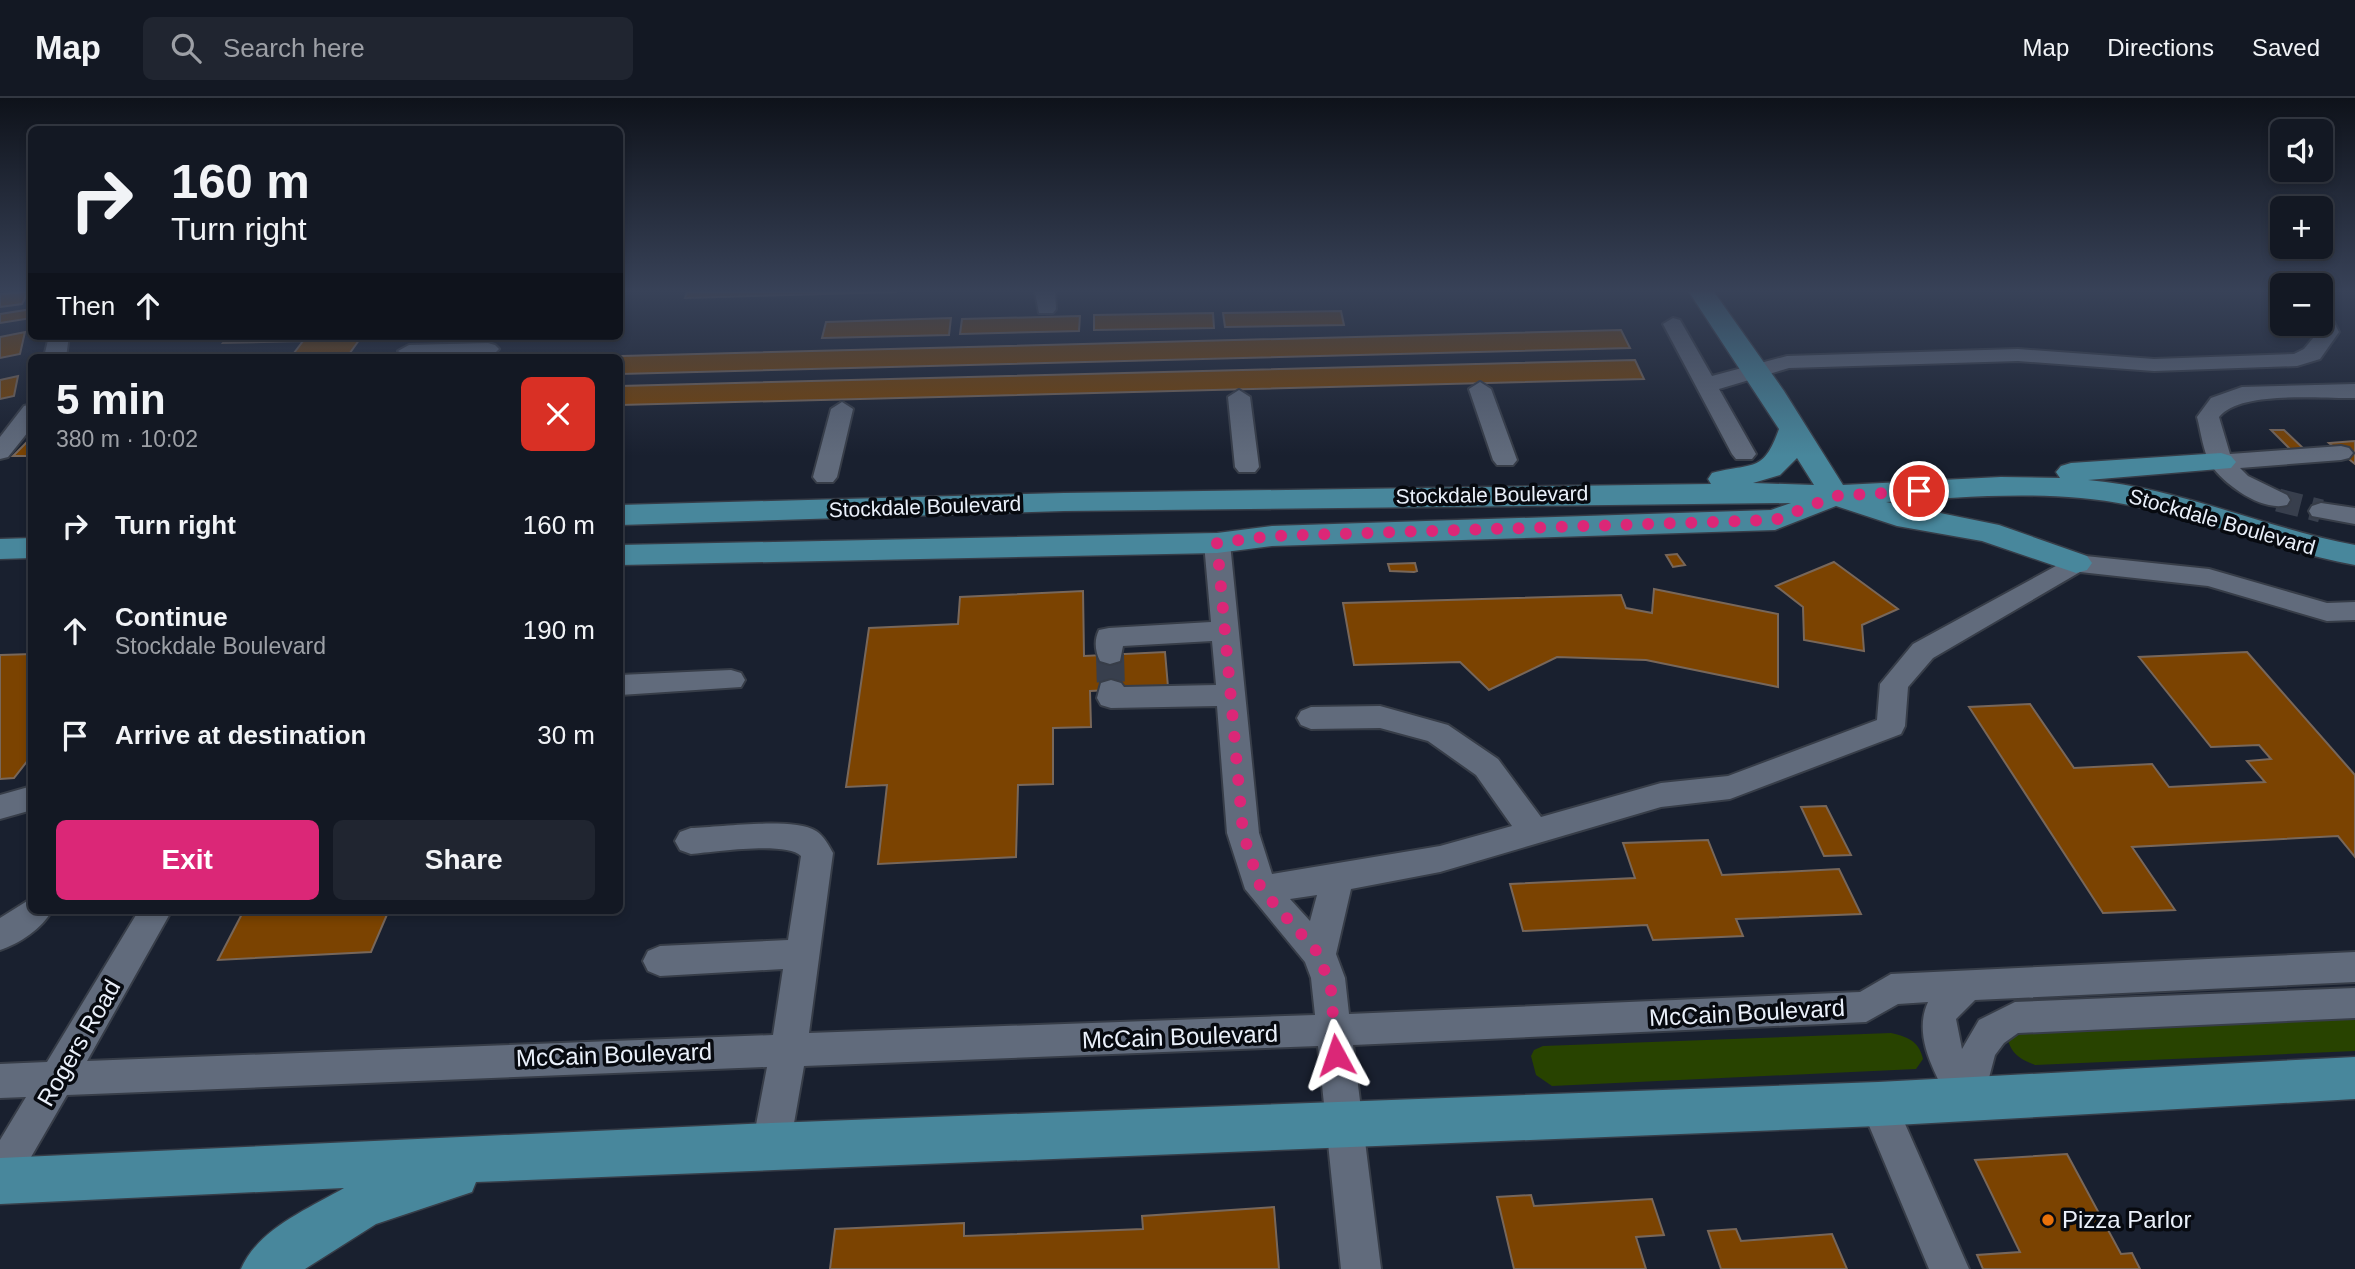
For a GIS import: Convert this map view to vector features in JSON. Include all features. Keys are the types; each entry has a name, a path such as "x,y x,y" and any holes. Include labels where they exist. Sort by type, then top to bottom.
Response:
{"main road":[{"path":"1739,347 1835,496 1897,516 1988,532 2076,563"},
{"path":"1637,493 1755,473 1780,464 1787,455 1793,430"},
{"path":"2002,486 2044,475 2221,462"},
{"name":"Stockdale Boulevard","path":"623,515 1064,502 1637,493 1769,492 1835,496 2002,486 2072,487 2127,494 2208,514 2314,548 2355,555"},
{"path":"623,555 1217,543 1272,536 1775,520 1835,496"},
{"path":"1064,502 1109,526 1177,526 1201,531 1217,543"},
{"path":"0,549 28,548"},
{"path":"0,1181 771,1146 1878,1104 2355,1078"},
{"path":"266,1269 299,1242 365,1203 468,1172 550,1157"}],"street":[{"path":"409,351 489,347"},
{"path":"1686,347 1745,454"},
{"path":"1706,383 1723,382 1787,362 1974,349 2142,368 2154,365 2297,360 2312,354 2318,347"},
{"path":"1757,373 2029,356"},
{"path":"1480,389 1505,460"},
{"path":"2278,500 2240,481 2221,462 2208,416 2219,403 2242,394 2355,391"},
{"path":"1239,397 1247,467"},
{"path":"825,477 842,409"},
{"path":"0,452 28,416"},
{"path":"2221,462 2341,453"},
{"path":"2322,511 2355,516"},
{"path":"1217,543 1243,833 1261,889 1319,954 1331,990 1343,1123 1361,1269"},
{"path":"1261,889 1337,879 1440,859 1661,795 1730,787 1891,726 1895,684 1923,651 2076,563 2209,578 2327,612 2355,611"},
{"path":"1110,654 1109,637 1225,631"},
{"path":"623,685 731,680"},
{"path":"1111,690 1111,698 1231,695"},
{"path":"1311,718 1380,717 1437,733 1487,767 1534,832"},
{"path":"0,807 28,798"},
{"path":"691,841 778,836 805,839 817,853 800,954 789,1048 771,1146"},
{"path":"1319,954 1337,879"},
{"path":"0,936 30,914"},
{"name":"Rogers Road","path":"0,1175 59,1079 154,914"},
{"path":"660,961 800,954"},
{"name":"McCain Boulevard","path":"0,1081 789,1048 1334,1032 1866,1007 1891,989 2355,967"},
{"path":"1966,986 1942,1010 1938,1023 1942,1045 1967,1100"},
{"path":"1967,1100 1978,1047 2000,1023 2015,1018 2355,1003"},
{"path":"1878,1104 1949,1269"}],"green space":[{"path":"2355,1013 2355,1051 2035,1065 2015,1054 2006,1033"},
{"path":"1891,1033 1908,1038 1919,1048 1923,1059 1916,1069 1552,1086 1536,1075 1531,1056 1534,1050 1543,1046"}],"building":[{"path":"0,347 22,347 20,354 0,358"},
{"path":"299,347 354,347 349,354 293,354"},
{"path":"981,347 1630,348 623,374 623,356"},
{"path":"1635,360 1644,379 623,405 623,386"},
{"path":"18,376 14,396 0,399 0,380"},
{"path":"2271,430 2284,430 2304,449 2290,449"},
{"path":"28,441 28,456 13,456"},
{"path":"2355,441 2355,464 2329,443"},
{"path":"1677,554 1685,565 1673,567 1666,555"},
{"path":"1834,562 1898,609 1862,625 1864,651 1804,640 1803,607 1776,586"},
{"path":"1415,563 1417,571 1414,572 1390,571 1388,564"},
{"path":"1654,589 1778,614 1778,687 1646,660 1557,657 1489,690 1460,662 1354,665 1343,603 1621,595 1626,608 1652,613"},
{"path":"1083,591 1084,656 1165,652 1168,687 1090,691 1091,727 1053,728 1053,784 1018,785 1016,857 878,864 887,785 846,787 869,628 958,624 960,597"},
{"path":"2247,652 2355,775 2355,857 2338,836 2132,847 2175,910 2103,913 1969,707 2030,704 2074,768 2152,764 2169,787 2265,782 2247,761 2271,759 2259,745 2211,747 2139,657"},
{"path":"28,654 28,760 14,778 0,779 0,655"},
{"path":"1826,806 1851,855 1824,856 1801,807"},
{"path":"1708,840 1722,875 1839,869 1861,914 1736,919 1743,936 1653,940 1647,925 1523,931 1510,884 1635,878 1623,843"},
{"path":"242,914 387,914 371,952 218,960"},
{"path":"2067,1154 2121,1254 2132,1253 2140,1269 1983,1269 1977,1255 2020,1252 1975,1160"},
{"path":"1531,1195 1534,1206 1652,1199 1664,1235 1636,1237 1646,1269 1514,1269 1497,1197"},
{"path":"1274,1207 1279,1269 830,1269 835,1229 964,1223 964,1236 1143,1229 1142,1216"},
{"path":"1736,1229 1741,1241 1832,1234 1847,1269 1721,1269 1708,1231"}],"tunnel":[{"path":"2278,500 2321,511"},
{"path":"1110,654 1111,690"}],"place":[{"name":"Pizza Parlor","path":"2048,1220"}],"route":[{"path":"1336,1055 1331,990 1319,954 1261,889 1243,833 1217,543 1272,536 1775,520 1835,496 1919,491"}]}
